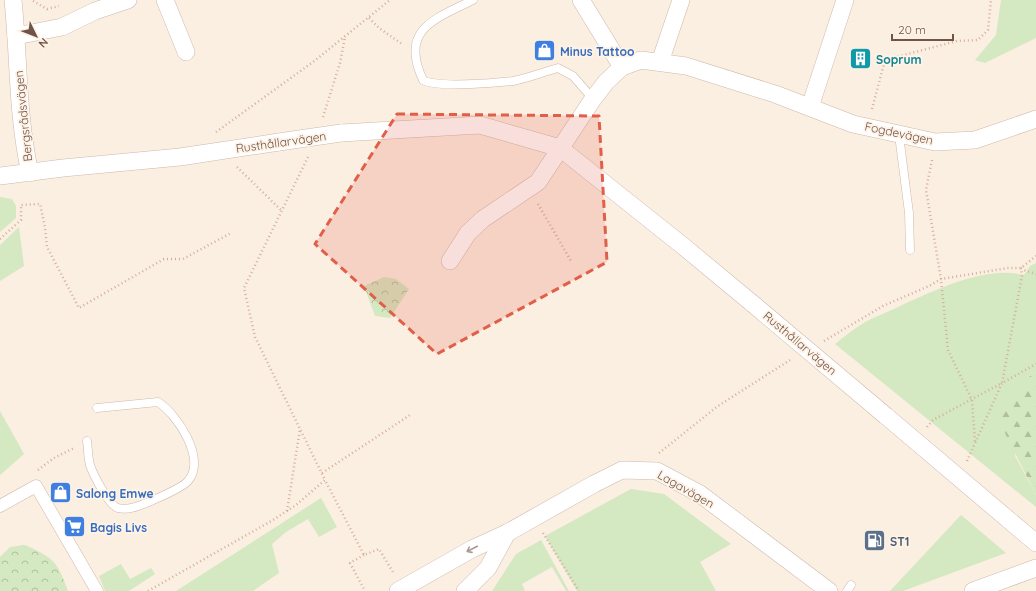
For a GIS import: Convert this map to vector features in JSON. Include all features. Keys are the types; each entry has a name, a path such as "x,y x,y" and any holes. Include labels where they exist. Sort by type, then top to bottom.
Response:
{"street":[{"name":"Bergsrådsvägen","path":"13,0 18,92 23,144 30,173"},
{"path":"16,36 62,27 95,11 128,0"},
{"path":"165,0 186,52"},
{"path":"660,62 682,0"},
{"path":"810,107 845,0"},
{"path":"584,2 622,67"},
{"name":"Fogdevägen","path":"560,148 606,82 622,67 641,60 686,66 775,94 867,127 935,142 975,140 1036,119"},
{"name":"Rusthållarvägen","path":"0,176 180,157 341,133 480,125 560,148 753,304 1036,543"},
{"path":"450,261 468,233 483,219 538,182 560,148"},
{"name":"Lagavägen","path":"400,590 472,549 534,518 622,470 658,471 700,494 829,591"},
{"path":"0,506 36,486 96,591"},
{"path":"465,591 488,568 507,532"},
{"path":"973,591 1036,568"}],"lane":[{"path":"473,0 432,20 422,28 415,54 423,80 432,83 458,84 513,80 558,68 573,76 593,99"},
{"path":"899,135 909,213 910,250"},
{"path":"87,441 90,465 110,503 118,508 136,507 157,499 187,482 191,476 194,463 192,451 183,428 167,408 158,402 97,408"}],"path":[{"path":"211,136 313,62 390,0"},
{"path":"867,127 885,60 957,41 978,40 988,30 991,0"},
{"path":"369,18 379,28 407,48"},
{"path":"325,112 340,64 345,37"},
{"path":"935,142 926,190 941,279 948,350 972,400 975,442"},
{"path":"222,151 282,211"},
{"path":"308,157 244,288 255,337 325,480 364,555"},
{"path":"529,188 571,261"},
{"path":"0,239 21,220 21,205 40,204 45,226 47,247 78,308 164,259 183,259 231,233"},
{"path":"819,343 883,306 929,286 941,279 1008,268 1021,268 1036,256"},
{"path":"1021,268 1026,272 1036,274"},
{"path":"955,475 967,463 1002,383 1022,276 1021,268"},
{"path":"658,471 658,453 718,406 792,359"},
{"path":"915,441 933,420 1036,364"},
{"path":"322,473 410,415"},
{"path":"287,511 300,428"},
{"path":"148,591 287,511 325,480"},
{"path":"534,518 579,591"},
{"path":"538,537 550,530"},
{"path":"365,591 350,564 364,555 379,549 400,590"}],"highlighted area":[{"path":"397,114 599,116 607,262 437,354 315,244"}],"green space":[{"path":"1001,0 1036,0 1036,38 985,63 975,60 996,35"},
{"path":"0,197 12,199 16,206 16,218 0,232"},
{"path":"19,227 24,266 0,281 0,245"},
{"path":"1036,263 1036,372 1030,376 1015,456 1036,495 1036,507 835,344 855,329 875,317 943,287 960,281 993,274 1009,273 1024,275 1030,266"},
{"path":"384,277 396,279 409,289 390,318 375,316 364,286"},
{"path":"1036,372 1036,495 999,421 1030,376"},
{"path":"0,411 24,454 0,475"},
{"path":"631,489 664,494 731,544 700,562 716,591 577,591 545,536"},
{"path":"321,498 337,527 319,537 308,519 286,532 272,544 279,573 253,591 176,591"},
{"path":"961,515 1006,553 903,591 890,591"},
{"path":"541,540 569,591 566,591 552,567 522,584 525,591 492,591 516,554"},
{"path":"25,545 42,553 53,562 61,573 68,591 0,591 0,557 10,547"},
{"path":"121,564 130,579 151,568 155,574 129,591 105,591 99,576"}],"place":[{"name":"Minus Tattoo","path":"545,51"},
{"name":"Soprum","path":"861,59"},
{"name":"Salong Emwe","path":"61,493"},
{"name":"Bagis Livs","path":"75,527"},
{"name":"ST1","path":"874,541"}]}
